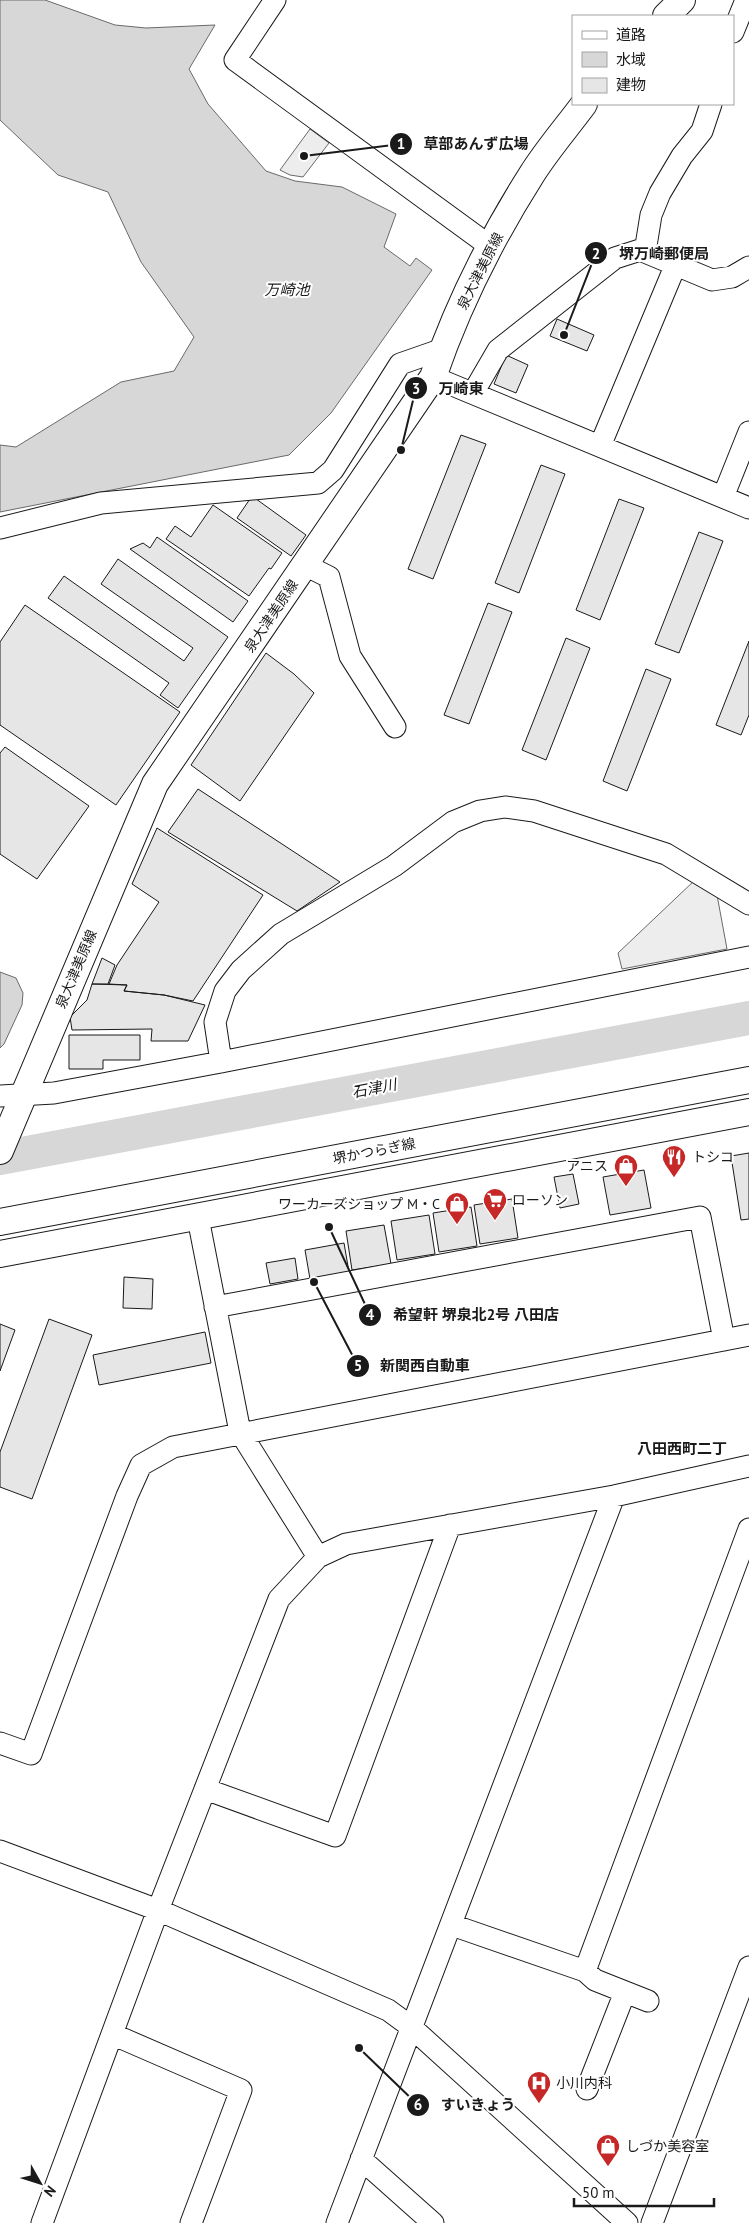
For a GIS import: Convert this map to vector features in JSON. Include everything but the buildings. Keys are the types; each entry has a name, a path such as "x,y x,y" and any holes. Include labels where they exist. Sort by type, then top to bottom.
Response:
{"main road":[{"path":"667,15 682,0"},
{"name":"泉大津美原線","path":"0,1151 13,1101 155,784 433,377 443,349 491,247 532,173 583,105"},
{"name":"堺かつらぎ線","path":"0,1222 749,1080"},
{"path":"0,1254 198,1218 749,1112"}],"street":[{"path":"275,0 235,60 491,247"},
{"path":"734,30 746,0"},
{"path":"646,252 652,215 660,193 682,156 702,131 711,105"},
{"path":"473,393 498,350 615,258 640,250 712,280 732,277 749,267"},
{"path":"600,446 676,264"},
{"path":"0,528 101,503 318,483 332,470 400,364 443,349"},
{"path":"433,377 749,508"},
{"path":"723,497 749,432"},
{"path":"305,566 329,578 350,656 395,727"},
{"path":"221,1062 215,1022 225,991 242,970 281,934 394,866 453,822 480,811 505,807 534,811 666,854 749,904"},
{"path":"13,1101 221,1062 749,957"},
{"path":"215,1307 700,1217 724,1340"},
{"path":"198,1218 240,1432 318,1557"},
{"path":"0,1743 31,1754 124,1505 141,1465 173,1447 240,1432 749,1335"},
{"path":"42,2223 158,1910 279,1599 318,1557 346,1544 614,1496 749,1466"},
{"path":"337,2223 410,2026 452,1925 614,1496"},
{"path":"205,1789 335,1836 450,1525"},
{"path":"585,1971 749,1528"},
{"path":"0,1851 158,1910 388,2010 410,2026 627,2223"},
{"path":"452,1925 585,1971 595,1980 648,2002"},
{"path":"652,2223 742,2007 749,1967"},
{"path":"587,2089 625,1992"},
{"path":"112,2034 241,2090 191,2223"},
{"path":"361,2159 434,2223"}],"shaded area":[{"path":"310,129 329,143 303,177 290,175 280,170"},
{"path":"695,880 717,895 727,949 622,969 618,953"}],"water":[{"name":"万崎池","path":"0,0 45,0 115,25 146,28 215,25 189,69 208,104 266,171 295,181 342,187 396,214 384,247 410,266 416,258 432,270 331,413 289,455 0,512 0,445 16,447 121,382 174,371 194,337 141,262 108,192 58,175 0,120"},
{"path":"0,972 16,978 23,993 22,1005 4,1044 0,1048"}],"waterway":[{"name":"石津川","path":"0,1158 749,1018"}],"place":[{"name":"草部あんず広場","path":"304,156"},
{"name":"堺万崎郵便局","path":"564,335"},
{"name":"万崎東","path":"401,450"},
{"name":"トシコ","path":"674,1178"},
{"name":"アニス","path":"626,1187"},
{"name":"ローソン","path":"495,1221"},
{"name":"ワーカーズショップ M・C","path":"457,1225"},
{"name":"希望軒 堺泉北2号 八田店","path":"329,1227"},
{"name":"新関西自動車","path":"314,1282"},
{"name":"すいきょう","path":"359,2048"},
{"name":"小川内科","path":"539,2104"},
{"name":"しづか美容室","path":"608,2167"}],"district":[{"name":"八田西町二丁","path":"682,1448"}]}
